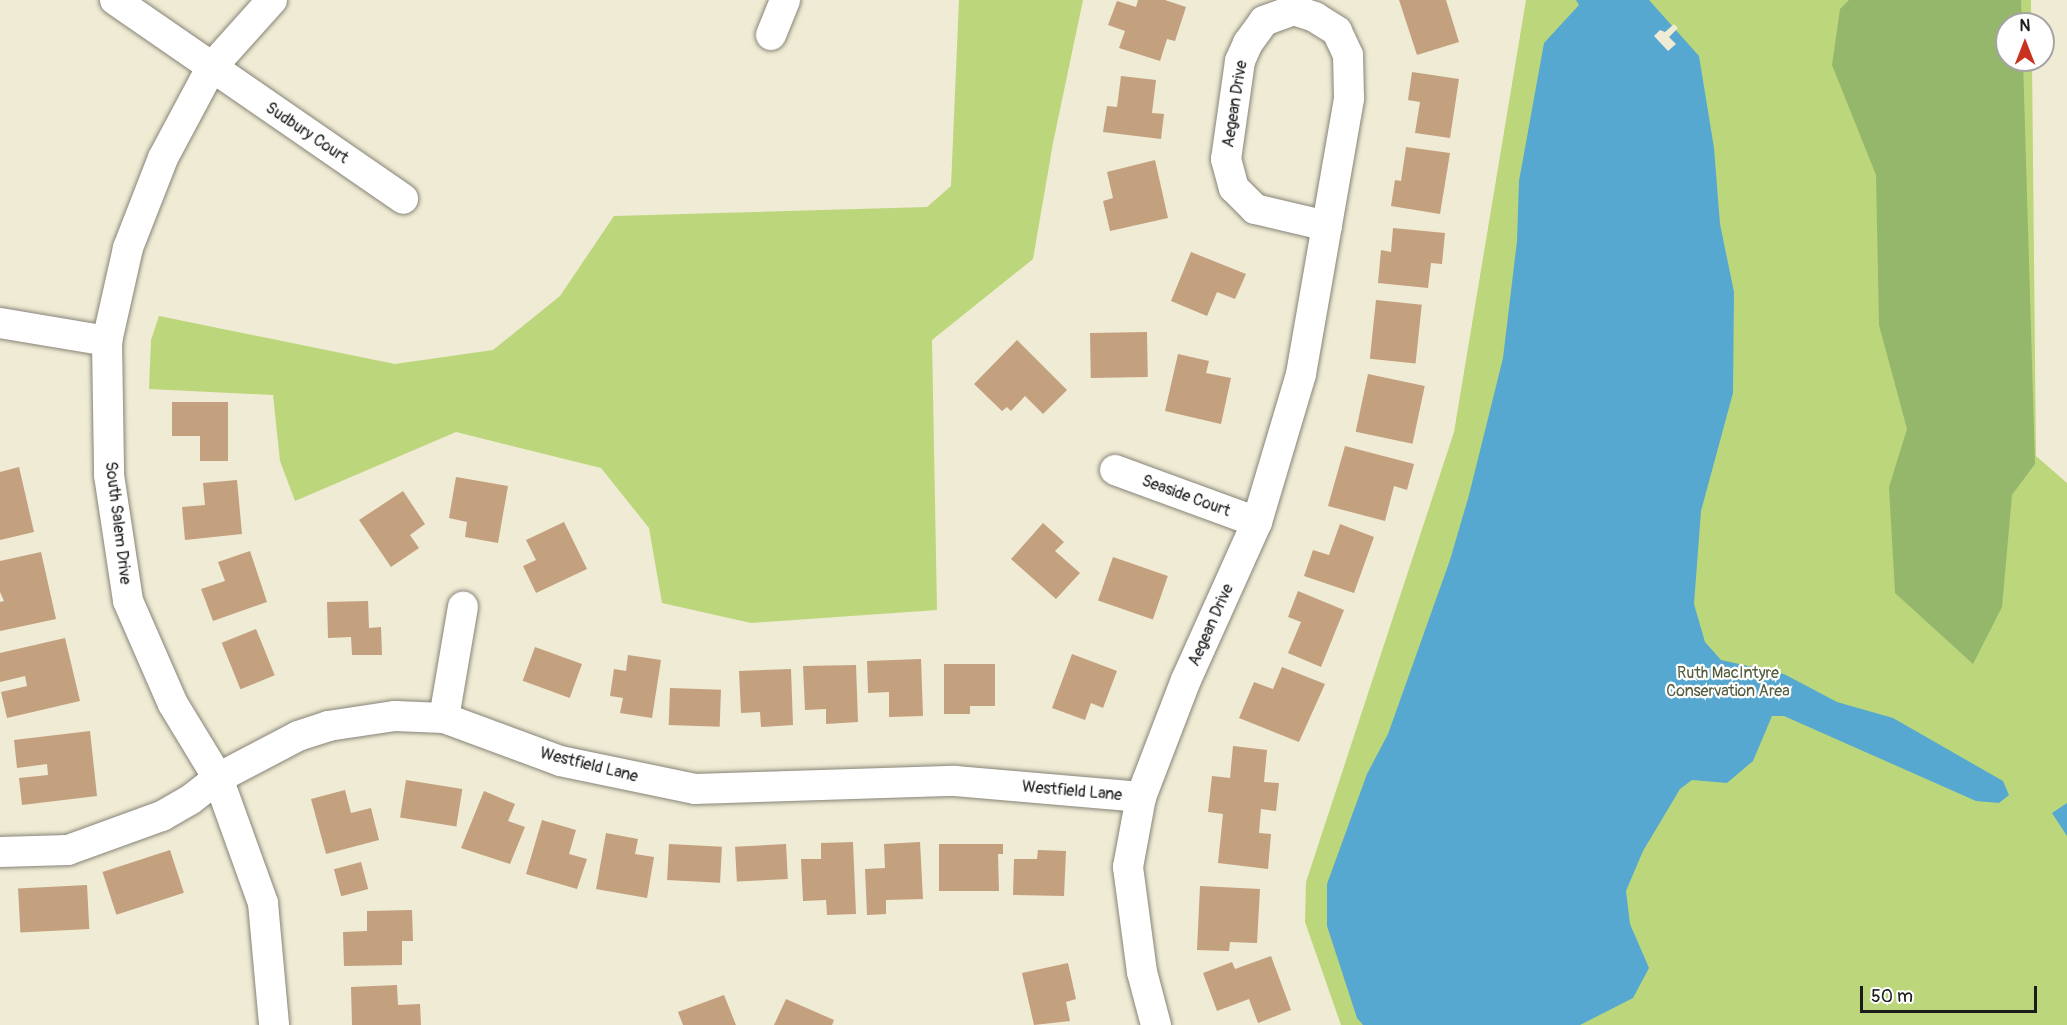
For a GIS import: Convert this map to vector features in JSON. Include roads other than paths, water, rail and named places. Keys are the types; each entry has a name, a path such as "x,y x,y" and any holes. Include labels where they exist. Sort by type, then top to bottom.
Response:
{"street":[{"name":"Sudbury Court","path":"116,0 403,199"},
{"name":"South Salem Drive","path":"273,0 211,68 163,158 128,248 107,341 109,475 128,601 173,704 218,778 262,903 274,1025"},
{"path":"771,35 785,0"},
{"name":"Aegean Drive","path":"1156,1025 1142,972 1128,867 1141,797 1186,680 1257,522 1301,374 1327,226 1349,99 1348,55 1337,31 1315,17 1294,10 1264,21 1248,43 1240,61 1226,159 1234,188 1255,209 1327,226"},
{"path":"0,323 107,341"},
{"name":"Seaside Court","path":"1115,470 1257,522"},
{"path":"444,718 463,607"},
{"name":"Westfield Lane","path":"0,852 68,850 162,816 190,800 218,778 298,736 328,726 395,717 444,718 560,761 695,789 954,781 1141,797"}],"water":[{"path":"1576,0 1649,0 1699,56 1714,148 1720,224 1734,292 1733,393 1701,511 1694,604 1705,642 1721,660 1784,674 1837,702 1893,718 2003,781 2009,795 1999,803 1976,801 1784,716 1772,716 1753,761 1727,783 1692,780 1680,789 1643,851 1626,891 1630,924 1649,968 1633,998 1580,1025 1363,1025 1357,1018 1327,926 1327,884 1367,774 1388,734 1450,560 1469,495 1503,358 1517,241 1519,181 1544,43 1579,5"},
{"path":"2067,803 2067,836 2052,813"}],"park label":[{"name":"Ruth MacIntyre Conservation Area","path":"1728,682"}]}
